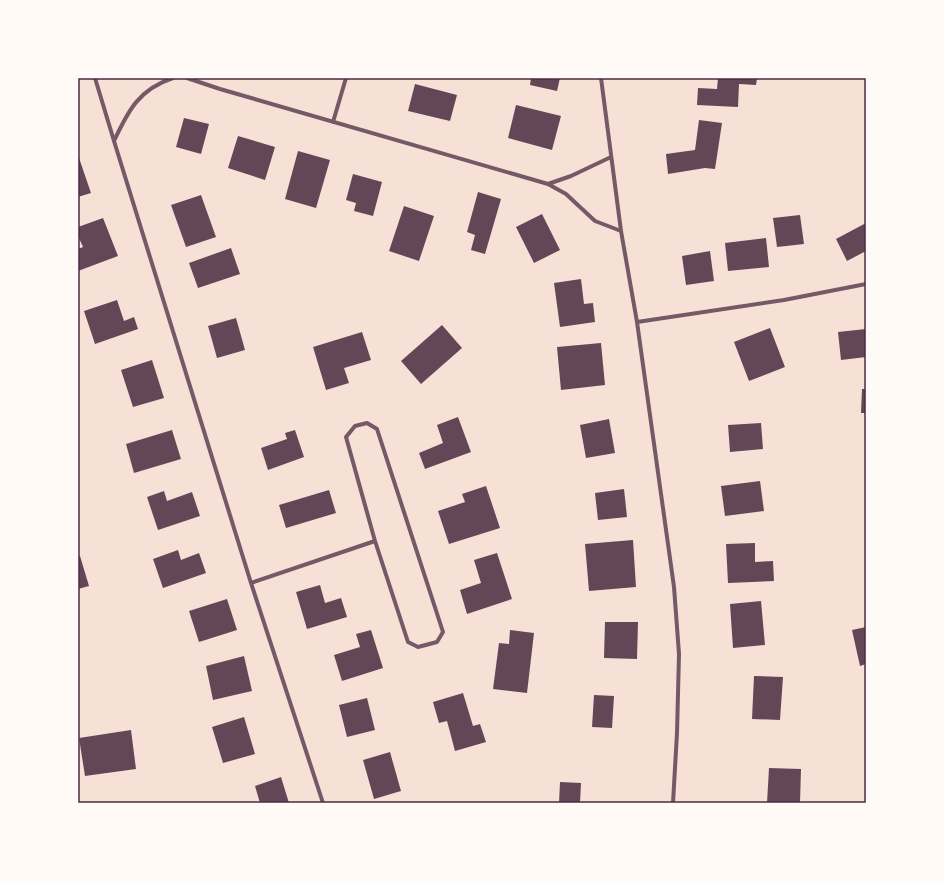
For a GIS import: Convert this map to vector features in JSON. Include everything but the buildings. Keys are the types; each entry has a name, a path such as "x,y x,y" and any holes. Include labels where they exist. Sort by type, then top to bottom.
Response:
{"street":[{"path":"96,78 114,141 251,582 323,803"},
{"path":"114,141 126,116 133,105 144,93 156,85 173,78"},
{"path":"186,78 548,184 566,194 595,220 621,231"},
{"path":"334,122 346,78"},
{"path":"600,78 621,231 637,322 674,587 679,646 677,733 673,803"},
{"path":"548,184 576,174 611,156"},
{"path":"637,322 784,300 866,284"},
{"path":"367,423 377,429 443,632 437,642 418,647 408,642 374,541 346,437 355,426 367,423"},
{"path":"251,582 374,541"}]}
